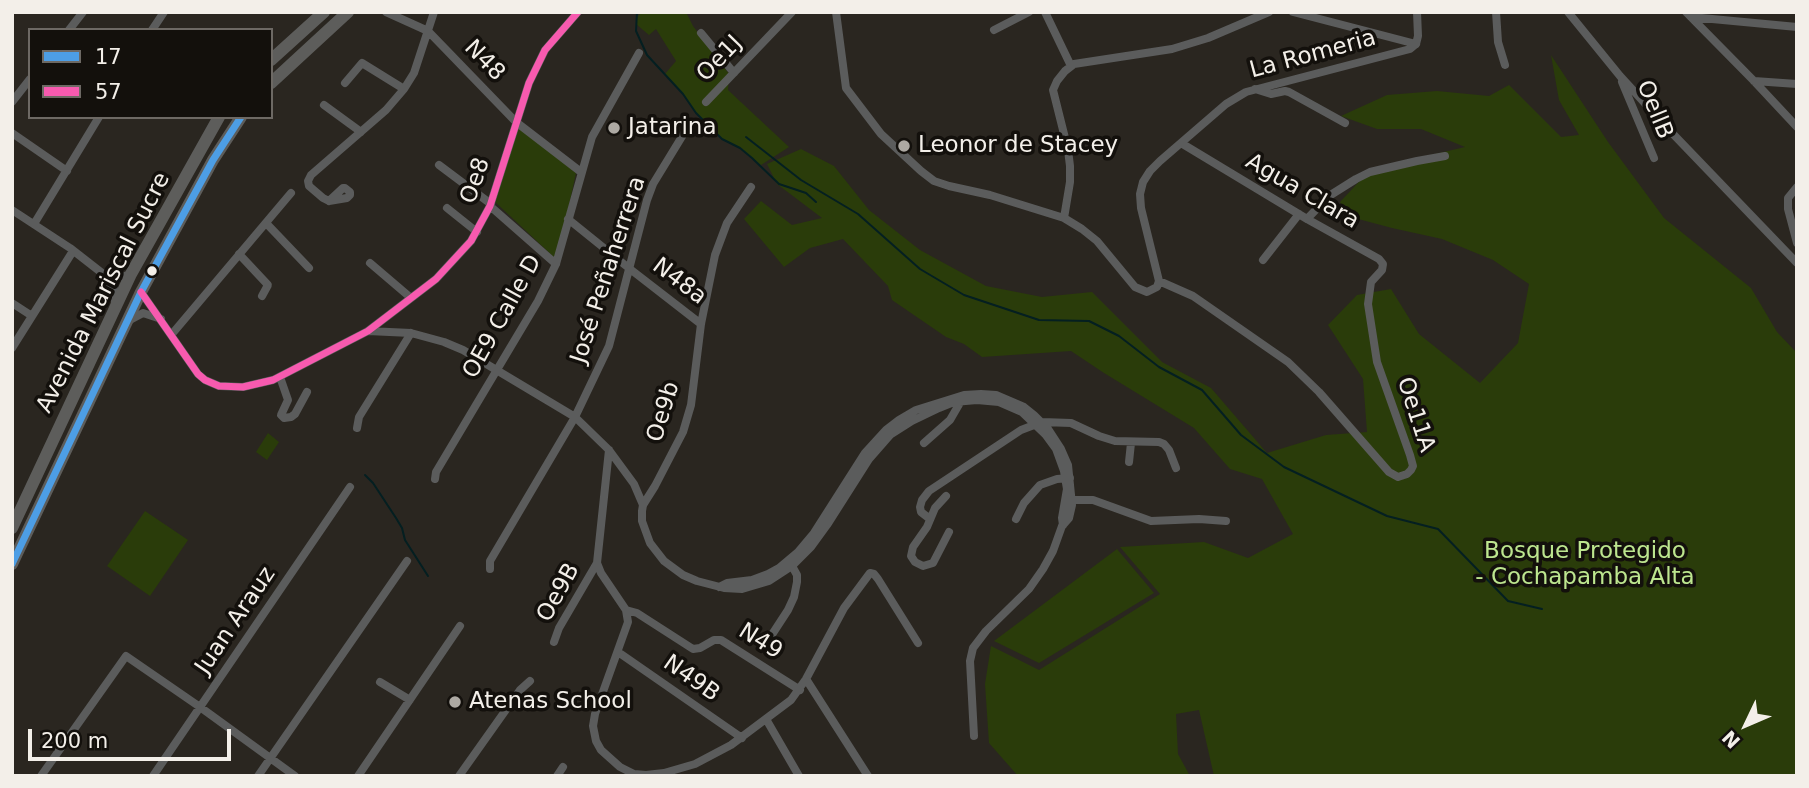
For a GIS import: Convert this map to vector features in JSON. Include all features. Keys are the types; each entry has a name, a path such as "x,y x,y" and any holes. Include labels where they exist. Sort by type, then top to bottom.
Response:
{"main road":[{"path":"273,58 324,12"},
{"path":"273,81 348,12"},
{"name":"Avenida Mariscal Sucre","path":"12,528 131,274 218,119"},
{"name":"Avenida Mariscal Sucre","path":"12,564 141,292 213,160 239,119"},
{"path":"166,214 180,222"}],"street":[{"path":"72,28 83,12"},
{"path":"153,28 164,12"},
{"name":"N48","path":"386,12 428,31 516,122 581,172"},
{"path":"329,201 309,186 311,175 386,110 404,89 414,73 434,12"},
{"name":"Oe8","path":"141,292 198,374 219,386 235,388 280,377 368,331 436,279 471,242 490,205 516,122 545,50 578,12"},
{"name":"Oe1J","path":"706,102 792,12"},
{"path":"836,12 846,88 881,134 921,171 934,181 949,186 990,195 1064,218 1097,241 1135,287 1147,292 1157,287 1159,281"},
{"path":"994,30 1029,12"},
{"path":"1045,12 1071,66"},
{"path":"1064,218 1070,166 1053,90 1057,81 1071,66 1171,49 1208,38 1269,12"},
{"path":"1293,12 1416,44 1417,12"},
{"path":"1496,12 1498,42 1505,65"},
{"path":"1568,12 1620,76 1674,135 1797,262"},
{"path":"1688,15 1797,27"},
{"path":"1688,15 1797,127"},
{"path":"701,33 734,73"},
{"name":"La Romeria","path":"1159,281 1140,194 1143,182 1150,172 1181,143 1226,104 1255,89 1410,49 1416,44"},
{"name":"OE9 Calle D","path":"435,480 436,472 538,301 556,264 594,132 639,53"},
{"path":"345,83 362,63 404,89"},
{"name":"OellB","path":"1620,76 1654,158"},
{"path":"1754,81 1797,84"},
{"path":"12,102 28,82"},
{"path":"1255,89 1271,94 1289,92 1345,123"},
{"path":"324,105 361,132"},
{"path":"34,224 98,119"},
{"name":"José Peñaherrera","path":"490,569 490,561 575,417 609,346 650,191 686,130"},
{"path":"12,133 67,171"},
{"name":"Agua Clara","path":"1181,143 1379,259 1382,270 1371,282"},
{"path":"1263,260 1303,216 1356,178 1370,172 1445,156"},
{"path":"439,165 490,205 556,264"},
{"path":"701,324 715,255 727,223 751,187"},
{"path":"1797,187 1788,198 1788,209 1797,243"},
{"path":"172,334 291,193"},
{"path":"447,208 477,232"},
{"path":"12,210 102,273 114,289 115,309"},
{"name":"N48a","path":"568,219 701,324"},
{"path":"266,223 309,268"},
{"path":"12,348 73,251"},
{"path":"239,254 268,285 262,296"},
{"path":"370,263 411,298"},
{"path":"102,273 121,277 131,274"},
{"name":"Oe11A","path":"1159,281 1193,296 1288,362 1319,392 1393,475 1401,477 1413,466 1377,362 1368,304 1371,282"},
{"path":"12,303 32,316"},
{"path":"127,322 143,313 161,319"},
{"name":"Oe9b","path":"643,505 683,432 691,405 701,324"},
{"path":"368,331 411,333 444,342 463,350 575,417 609,450 634,484 643,505 641,516 650,543 664,561 683,575 698,581 735,589 769,581 792,566 820,536 845,491"},
{"path":"357,428 359,417 411,333"},
{"path":"280,377 288,400 282,417 295,414 307,391"},
{"path":"719,587 760,577 790,559 814,533 876,450 898,429 930,411 961,399 999,402 1022,412 1039,423 1056,449 1068,478 1069,500 1053,551 1037,578 972,648 970,661 974,736"},
{"path":"924,443 950,420 961,399"},
{"path":"930,519 919,507 929,491 1021,430 1039,423 1071,423 1115,442 1159,442 1169,450 1176,468"},
{"path":"1129,462 1131,443"},
{"path":"609,450 597,563 626,610 628,622 595,714 593,731 598,745 626,771 642,775 664,773 710,757 742,738 791,701 800,690 844,608 872,573 918,643"},
{"path":"1016,519 1024,503 1040,485 1068,478"},
{"name":"Juan Arauz","path":"153,776 349,487"},
{"path":"946,496 935,508 915,542 912,550 917,564 925,566 933,563 949,532"},
{"path":"1069,500 1093,500 1152,521 1226,521"},
{"path":"258,776 407,561"},
{"name":"Oe9B","path":"554,642 559,628 597,563"},
{"path":"774,633 794,597 797,575 792,566"},
{"name":"N49","path":"626,610 637,613 693,649 700,649 713,640 721,640 800,690"},
{"path":"358,776 460,626"},
{"name":"N49B","path":"618,652 742,738"},
{"path":"41,776 126,656 295,776"},
{"path":"806,679 868,776"},
{"path":"459,776 520,690 530,681"},
{"path":"380,682 410,699"},
{"path":"766,719 799,776"},
{"path":"557,776 563,767"},
{"path":"686,767 691,776"}],"green space":[{"path":"641,12 686,12 693,26 729,74 728,90 789,147 761,165 722,139 696,113 665,74 676,61 656,29 649,35 636,24"},
{"name":"Bosque Protegido - Cochapamba Alta","path":"1551,55 1608,142 1664,218 1751,288 1777,332 1797,353 1797,776 1214,776 1199,710 1176,714 1178,754 1190,776 1018,776 989,743 985,684 991,646 1039,670 1160,594 1120,547 1204,542 1248,558 1293,534 1262,479 1230,469 1194,428 1071,351 982,357 964,344 946,337 892,300 888,286 843,239 810,248 784,267 744,219 761,201 792,225 822,218 777,184 767,164 801,149 834,166 869,210 920,250 986,286 1042,297 1092,292 1162,362 1211,388 1267,453 1326,435 1367,432 1363,379 1328,325 1357,295 1391,289 1419,334 1480,383 1518,343 1529,284 1493,260 1442,239 1347,216 1340,202 1371,169 1465,147 1421,129 1377,129 1341,116 1387,95 1437,91 1489,96 1509,85 1561,137 1579,135 1559,100"},
{"path":"517,126 576,173 557,260 493,200"},
{"path":"268,433 279,442 267,460 256,452"},
{"path":"145,511 188,540 150,596 107,566"},
{"path":"1117,549 1154,593 1039,663 994,641"}],"waterway":[{"path":"637,12 636,31 647,55 683,94 696,113 722,139 740,148 779,184 806,193 816,202"},
{"path":"746,137 801,180 858,214 920,269 964,295 1039,320 1089,321 1119,336 1159,367 1202,390 1241,435 1284,467 1387,516 1438,529 1508,601 1542,609"},
{"path":"365,475 396,518 405,540 428,576"}],"transit line":[{"name":"57","path":"141,292 198,374 219,386 243,387 273,380 368,331 436,279 471,241 490,206 529,83 545,50 578,12"},
{"name":"17","path":"12,564 141,292 213,160 240,119"}],"place":[{"name":"Jatarina","path":"614,128"},
{"name":"Leonor de Stacey","path":"904,146"},
{"name":"Atenas School","path":"455,702"}]}
